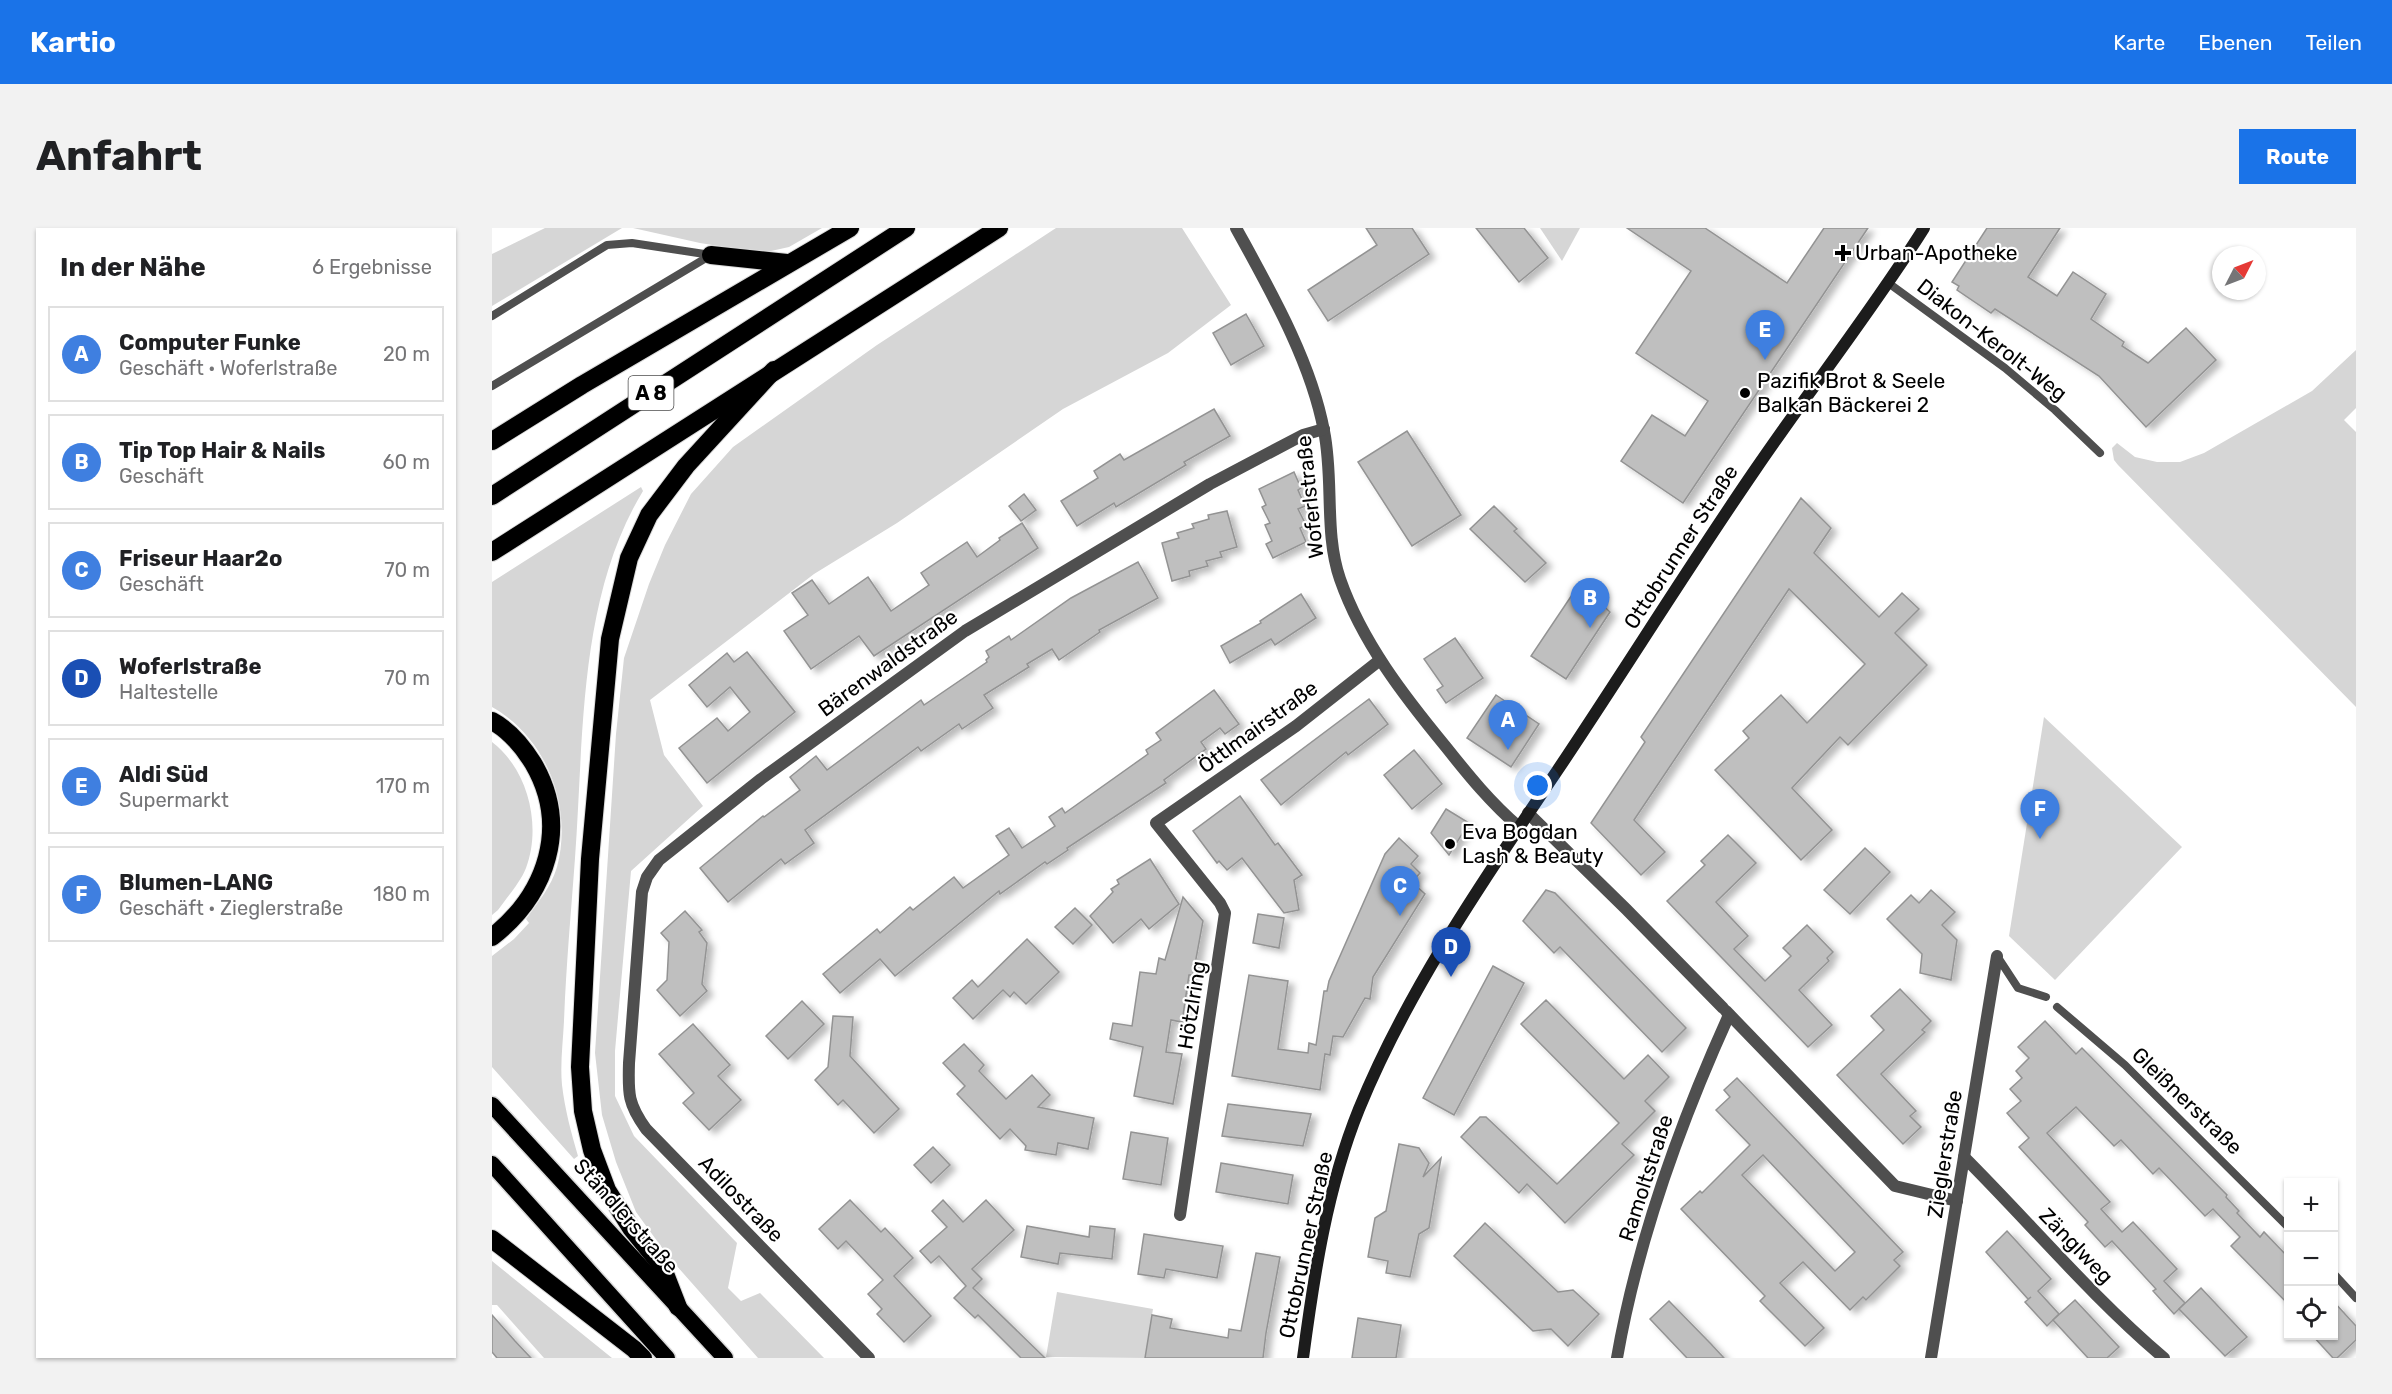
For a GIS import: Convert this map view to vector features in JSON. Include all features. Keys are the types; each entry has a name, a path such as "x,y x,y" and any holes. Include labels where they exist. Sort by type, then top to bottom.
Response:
{"highway":[{"path":"492,441 787,263 850,228"},
{"name":"A 8","path":"492,495 906,228"},
{"name":"A 8","path":"492,552 999,228"},
{"path":"711,255 787,263"},
{"path":"678,1307 662,1266 631,1228 607,1190 592,1150 583,1111 580,1067 590,859 610,639 629,558 649,515 686,466 774,370"},
{"path":"492,721 513,737 528,755 540,775 549,802 551,825 551,846 538,883 514,919 492,937"},
{"name":"Ständlerstraße","path":"492,1105 725,1358"},
{"path":"492,1164 667,1358"},
{"path":"492,1239 634,1348 643,1358"}],"main road":[{"name":"Ottobrunner Straße","path":"1303,1358 1323,1237 1337,1175 1359,1109 1403,1018 1445,943 1528,813 1754,471 1924,228"}],"street":[{"name":"Woferlstraße","path":"1236,228 1288,327 1313,390 1324,429 1330,468 1334,555 1341,580 1380,660 1418,713 1488,798 1519,827"},
{"name":"Bärenwaldstraße","path":"632,1047 642,892 647,877 659,860 761,779 965,631 1210,484 1303,435 1324,429"},
{"name":"Öttlmairstraße","path":"1156,823 1296,726 1380,660"},
{"path":"1528,813 1618,900 1895,1186 1957,1201"},
{"name":"Hötzlring","path":"1156,823 1220,903 1225,913 1180,1215"},
{"name":"Zieglerstraße","path":"1931,1358 1997,956"},
{"name":"Ramoltstraße","path":"1617,1358 1629,1296 1664,1183 1682,1126 1726,1012"},
{"name":"Adilostraße","path":"632,1047 628,1090 633,1110 646,1129 869,1358"},
{"name":"Zänglweg","path":"1964,1157 2069,1269 2164,1358"}],"lane":[{"path":"492,316 608,245 632,243 711,255"},
{"path":"492,386 711,255"},
{"name":"Diakon-Kerolt-Weg","path":"1887,282 2005,368 2055,410 2100,453"},
{"path":"1997,956 2018,988 2046,997"},
{"name":"Gleißnerstraße","path":"2057,1007 2125,1065 2284,1222"},
{"path":"2338,1278 2356,1298"}],"shaded area":[{"path":"545,228 622,228 492,306 492,254"},
{"path":"633,228 822,228 789,247 762,253 700,243"},
{"path":"1056,228 1182,228 1231,305 1168,353 1063,409 897,523 814,574 650,700 664,755 703,806 631,871 615,1051 615,1096 634,1136 737,1243 728,1288 741,1301 760,1293 824,1358 758,1358 668,1256 636,1212 616,1162 602,1115 595,1053 616,734 624,658 649,584 665,545 691,494 733,447 877,345"},
{"path":"1540,228 1580,228 1562,261"},
{"path":"2356,350 2356,408 2344,420 2356,432 2356,707 2118,465 2114,460 2112,448 2117,443 2135,457 2157,462 2180,462 2204,453 2312,391"},
{"path":"641,487 643,491 622,533 606,576 595,622 583,717 561,1061 565,1103 578,1156 574,1159 492,1067 492,956 514,939 529,923 526,919 551,881 557,867 561,844 561,821 558,798 541,755 528,737 511,720 492,707 492,582"},
{"path":"2044,717 2182,847 2055,980 2009,936"},
{"path":"492,742 515,767 523,783 532,817 532,834 531,852 526,868 517,884 492,915"},
{"path":"492,1261 612,1358 544,1358 497,1305 492,1305"},
{"path":"1057,1292 1153,1309 1145,1358 1046,1357"}],"building":[{"path":"1366,228 1412,228 1429,254 1328,321 1308,290 1377,245"},
{"path":"1476,228 1524,228 1548,258 1519,282"},
{"path":"1627,228 1705,228 1787,283 1824,228 1868,228 1683,503 1621,461 1652,415 1685,436 1708,401 1636,353 1691,271"},
{"path":"1987,228 2060,228 2028,277 2057,296 2073,272 2106,294 2091,319 2124,342 2122,346 2148,363 2186,328 2216,360 2146,427 2099,376 1995,309 1991,313 1957,290 1959,286 1952,282"},
{"path":"1246,314 1264,346 1231,365 1213,333"},
{"path":"1214,409 1230,436 1184,462 1186,465 1116,507 1114,503 1077,526 1061,501 1098,478 1094,471 1120,454 1124,460"},
{"path":"1407,431 1461,515 1412,546 1358,462"},
{"path":"1294,472 1305,506 1298,509 1306,525 1300,528 1306,542 1273,558 1266,544 1272,541 1265,525 1270,523 1262,507 1266,505 1259,489"},
{"path":"1024,494 1036,510 1021,521 1009,506"},
{"path":"1801,498 1831,528 1814,553 1879,617 1902,593 1919,609 1895,633 1927,665 1848,745 1840,737 1792,788 1832,830 1801,860 1715,770 1749,738 1743,731 1781,695 1807,723 1865,664 1789,589 1634,820 1665,852 1641,875 1591,823 1645,742 1641,737"},
{"path":"1494,506 1517,529 1514,531 1546,563 1525,582 1470,529"},
{"path":"1227,511 1237,547 1220,552 1222,557 1206,561 1208,566 1189,571 1190,576 1172,581 1162,543 1179,538 1177,533 1194,528 1192,524 1209,519 1208,515"},
{"path":"1022,523 1038,548 874,656 859,636 811,669 784,631 808,615 792,593 812,580 829,604 868,577 891,611 929,585 921,573 967,542 977,557 1000,540 999,538"},
{"path":"1138,562 1158,598 1099,630 1100,632 1059,660 1052,649 1027,664 1029,667 984,695 993,708 962,729 959,724 921,751 918,747 805,830 814,843 785,864 781,859 728,902 700,868 763,816 800,790 790,777 816,756 827,770 921,700 924,705 987,662 989,657 986,651 1009,636 1011,640 1071,598"},
{"path":"1580,583 1610,612 1566,679 1531,656"},
{"path":"1301,594 1316,618 1275,645 1271,639 1230,663 1221,646 1261,623 1260,621"},
{"path":"1455,638 1483,678 1446,703 1437,690 1443,686 1424,659"},
{"path":"747,652 795,712 707,783 679,748 717,718 728,731 750,712 730,687 707,707 689,685 727,653 734,662"},
{"path":"1214,690 1239,724 1225,734 1220,728 1201,742 1206,749 1164,780 1166,783 1067,848 1068,850 1047,864 1045,862 1000,894 999,891 895,976 880,959 840,993 823,974 877,929 880,933 910,907 913,910 954,877 963,888 1009,855 996,836 1009,828 1022,848 1055,826 1049,817 1062,808 1065,813 1148,754 1146,750 1161,740 1156,733"},
{"path":"1496,695 1539,724 1511,767 1467,738"},
{"path":"1369,699 1388,724 1348,755 1346,752 1281,805 1261,780"},
{"path":"1414,750 1442,784 1412,809 1384,775"},
{"path":"1240,796 1275,845 1278,843 1302,875 1294,880 1299,910 1284,913 1242,858 1227,870 1219,861 1217,863 1193,831"},
{"path":"1446,809 1469,823 1449,855 1431,833"},
{"path":"1728,835 1756,863 1716,902 1748,936 1734,949 1765,981 1791,956 1783,948 1807,925 1833,952 1827,958 1829,961 1799,990 1832,1025 1808,1047 1667,901 1705,865 1701,861"},
{"path":"1399,838 1418,856 1411,864 1420,873 1412,882 1425,894 1373,977 1370,999 1365,998 1343,1037 1333,1036 1330,1055 1325,1054 1320,1090 1232,1076 1249,975 1288,981 1278,1049 1308,1053 1309,1043 1316,1045 1324,991 1327,991 1329,981 1385,854"},
{"path":"1865,848 1890,872 1850,914 1824,890"},
{"path":"1150,859 1179,904 1149,929 1141,919 1113,943 1090,916 1113,892 1111,889 1119,884 1117,880"},
{"path":"1546,890 1555,893 1686,1028 1662,1052 1560,947 1554,953 1523,921"},
{"path":"1931,890 1955,912 1942,925 1957,940 1951,980 1920,973 1922,954 1887,919 1911,895 1919,903"},
{"path":"1183,897 1203,921 1193,975 1189,975 1182,1022 1171,1020 1166,1052 1182,1054 1173,1104 1134,1096 1143,1047 1110,1039 1113,1023 1132,1026 1140,972 1156,974 1159,958 1165,960"},
{"path":"1075,908 1092,925 1073,944 1055,927"},
{"path":"685,911 702,930 699,932 707,943 702,984 707,991 680,1016 657,990 667,980 669,942 661,933"},
{"path":"1258,914 1284,918 1279,948 1253,943"},
{"path":"1027,939 1059,972 1026,1004 1014,992 1010,997 1003,990 973,1019 953,998 972,980 978,987"},
{"path":"1493,966 1524,983 1454,1115 1423,1098"},
{"path":"1900,989 1931,1021 1922,1030 1925,1032 1881,1074 1916,1111 1910,1116 1921,1127 1903,1144 1837,1075 1884,1030 1871,1016"},
{"path":"1546,1000 1624,1079 1648,1055 1669,1077 1645,1101 1655,1111 1622,1144 1634,1155 1565,1223 1527,1184 1519,1193 1461,1137 1480,1117 1486,1117 1557,1184 1619,1123 1521,1024"},
{"path":"802,1001 824,1024 788,1059 766,1036"},
{"path":"833,1016 853,1017 850,1056 899,1109 874,1133 843,1100 838,1105 815,1080 828,1067"},
{"path":"2045,1021 2076,1054 2082,1048 2227,1195 2226,1197 2239,1211 2237,1213 2260,1237 2264,1232 2284,1253 2284,1300 2231,1246 2240,1237 2213,1209 2205,1216 2159,1168 2153,1174 2121,1140 2114,1146 2076,1107 2047,1133 2110,1202 2101,1209 2122,1232 2133,1222 2177,1269 2164,1281 2185,1303 2174,1314 2153,1291 2156,1289 2112,1241 2105,1247 2085,1225 2088,1222 2019,1147 2029,1138 2007,1113 2021,1101 2010,1089 2022,1078 2016,1071 2029,1058 2018,1047"},
{"path":"693,1024 730,1065 718,1076 741,1100 709,1130 683,1103 694,1093 659,1054"},
{"path":"964,1044 984,1065 979,1071 1006,1099 1032,1075 1050,1095 1038,1107 1094,1118 1088,1149 1058,1143 1056,1155 1025,1150 1026,1146 1010,1129 1000,1139 957,1094 965,1086 943,1063"},
{"path":"1737,1078 1903,1252 1894,1260 1900,1266 1866,1300 1863,1297 1850,1310 1803,1262 1780,1283 1824,1328 1805,1346 1760,1301 1765,1296 1681,1209 1700,1191 1702,1193 1750,1145 1716,1110 1730,1097 1724,1090","holes":["1763,1155 1855,1252 1835,1271 1742,1175"]},
{"path":"1228,1104 1311,1114 1303,1146 1222,1136"},
{"path":"1131,1132 1168,1138 1161,1185 1123,1179"},
{"path":"1399,1144 1419,1148 1429,1163 1423,1177 1441,1158 1429,1228 1419,1234 1410,1277 1386,1273 1388,1261 1368,1257 1375,1218 1386,1211"},
{"path":"933,1147 950,1165 931,1183 914,1165"},
{"path":"1221,1163 1293,1175 1288,1204 1216,1192"},
{"path":"850,1200 881,1232 885,1228 913,1258 894,1276 931,1316 904,1342 877,1314 882,1309 868,1294 883,1280 846,1241 838,1249 819,1229"},
{"path":"943,1200 963,1222 986,1200 1014,1230 972,1269 982,1279 973,1288 1045,1358 1021,1358 978,1315 975,1318 954,1298 966,1286 939,1256 931,1263 920,1251 947,1227 932,1211"},
{"path":"1485,1223 1558,1292 1573,1290 1599,1314 1568,1346 1551,1329 1533,1331 1454,1256"},
{"path":"1027,1226 1089,1237 1090,1226 1115,1229 1112,1259 1060,1253 1058,1264 1021,1257"},
{"path":"2007,1231 2051,1279 2038,1291 2059,1314 2047,1326 2025,1302 2031,1297 2028,1299 1986,1252"},
{"path":"1144,1234 1223,1246 1217,1278 1166,1269 1164,1278 1138,1274"},
{"path":"1256,1253 1280,1257 1263,1358 1145,1358 1152,1315 1172,1319 1170,1328 1228,1338 1229,1329 1241,1331"},
{"path":"2201,1288 2247,1337 2225,1356 2179,1309"},
{"path":"2075,1300 2119,1347 2107,1358 2088,1358 2053,1320"},
{"path":"1669,1301 1724,1358 1687,1358 1650,1319"},
{"path":"2338,1306 2356,1326 2356,1340 2337,1358 2333,1358 2317,1340 2338,1340"},
{"path":"492,1315 531,1358 497,1358 492,1352"},
{"path":"1358,1318 1401,1325 1396,1358 1352,1358"}],"place":[{"name":"Urban-Apotheke","path":"1843,253"},
{"name":"Aldi Süd","path":"1765,360"},
{"name":"Pazifik Brot & Seele Balkan Bäckerei 2","path":"1745,393"},
{"name":"Tip Top Hair & Nails","path":"1590,628"},
{"name":"Computer Funke","path":"1508,750"},
{"name":"Blumen-LANG","path":"2040,839"},
{"name":"Eva Bogdan Lash & Beauty","path":"1450,844"},
{"name":"Friseur Haar2o","path":"1400,916"},
{"name":"Woferlstraße","path":"1451,977"}]}
